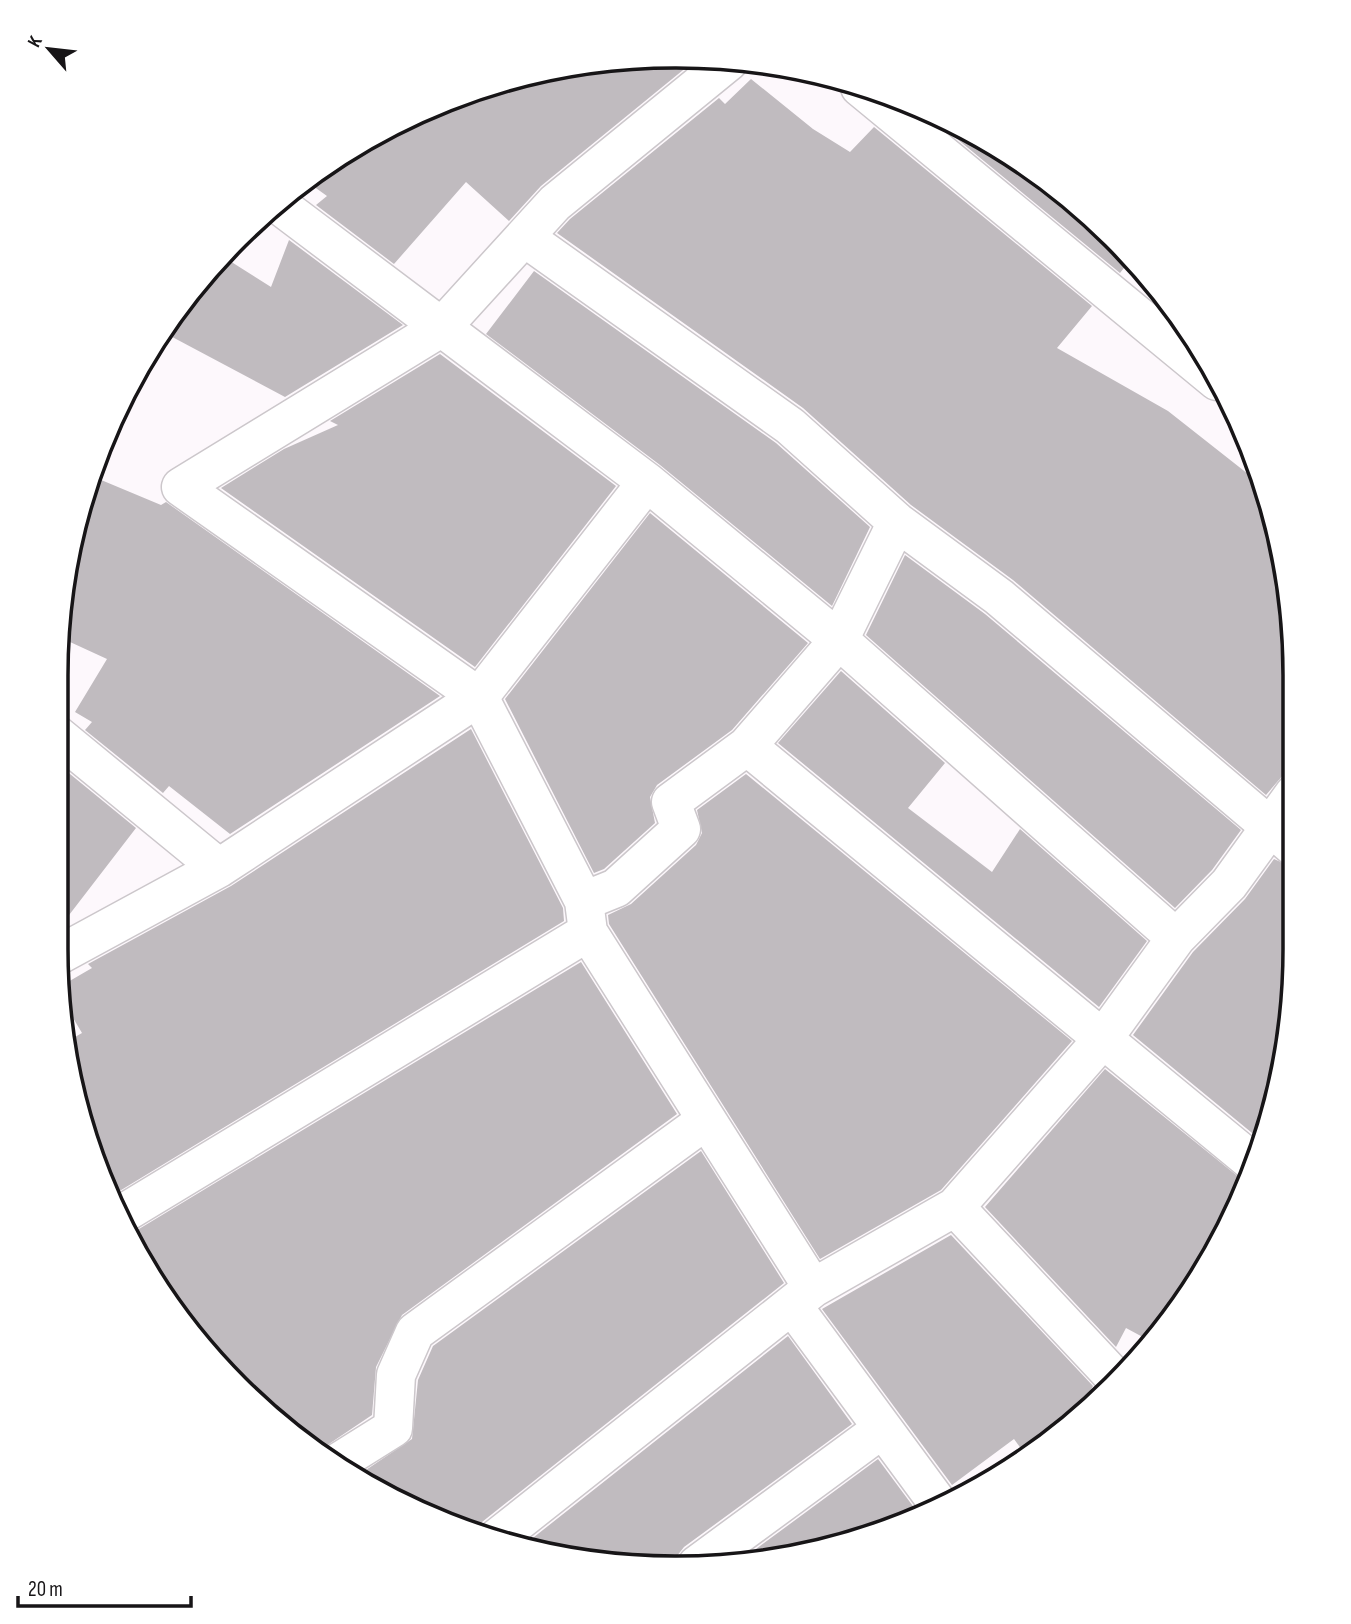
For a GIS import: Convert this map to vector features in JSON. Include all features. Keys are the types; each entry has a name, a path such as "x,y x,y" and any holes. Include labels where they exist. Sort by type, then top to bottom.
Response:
{"street":[{"path":"718,70 555,203 442,327 181,487 479,697 586,917 705,1121 802,1297 883,1429 934,1498"},
{"path":"889,107 906,126 1196,364"},
{"path":"286,210 647,482 839,639 1176,938"},
{"path":"506,1531 802,1297 955,1207 1102,1040 1176,938 1229,884 1282,836 999,597 897,522 790,426 524,237"},
{"path":"68,950 219,868 479,697 647,482"},
{"path":"128,1211 586,917 681,829 671,802 747,746 839,639 897,522"},
{"path":"68,744 219,868"},
{"path":"747,746 1246,1157"},
{"path":"346,1458 393,1428 396,1375 415,1332 705,1121"},
{"path":"955,1207 1110,1373"},
{"path":"710,1554 883,1429"}],"building":[{"path":"685,68 541,186 509,221 466,182 394,264 316,205 327,196 315,187 338,171 407,131 480,100 596,73"},
{"path":"751,79 813,129 850,152 874,127 1092,306 1057,348 1168,411 1249,475 1271,557 1281,636 1283,775 1266,795 1013,580 911,505 803,408 557,233 570,219 719,98 725,104"},
{"path":"954,136 1013,171 1076,219 1125,267 1120,273"},
{"path":"289,240 403,325 285,397 172,337 231,262 271,287"},
{"path":"534,271 776,443 870,527 832,606 660,465 486,334"},
{"path":"440,354 616,486 475,667 221,488 284,449 338,425 330,421"},
{"path":"100,480 161,505 166,502 440,696 230,834 169,786 163,793 85,730 92,722 75,712 107,659 70,642 73,596 80,557"},
{"path":"650,513 808,643 732,730 657,785 650,797 655,823 604,869 594,873 505,699"},
{"path":"905,555 985,614 1241,830 1212,870 1175,908 866,635"},
{"path":"841,671 945,763 908,808 992,872 1020,829 1147,941 1099,1007 778,743"},
{"path":"471,729 563,908 564,921 119,1191 100,1144 89,1106 75,1037 82,1033 72,1016 70,981 92,968 88,964 231,886"},
{"path":"68,772 136,828 68,916"},
{"path":"746,774 1072,1041 941,1190 820,1259 609,924 608,915 631,904 696,845 702,833 697,810"},
{"path":"1274,859 1283,863 1283,948 1278,1028 1254,1134 1133,1035 1193,952 1245,899"},
{"path":"581,962 677,1114 402,1315 376,1367 372,1415 327,1445 275,1405 219,1349 171,1286 138,1230"},
{"path":"1105,1069 1239,1177 1201,1252 1157,1318 1142,1337 1126,1328 1116,1347 985,1207"},
{"path":"701,1151 784,1283 481,1524 443,1510 366,1470 412,1439 418,1380 433,1346"},
{"path":"951,1235 1093,1386 1076,1405 1020,1448 1014,1439 952,1485 822,1309"},
{"path":"788,1336 852,1424 684,1547 677,1556 596,1551 532,1538"},
{"path":"878,1459 914,1507 833,1535 756,1549"}]}
